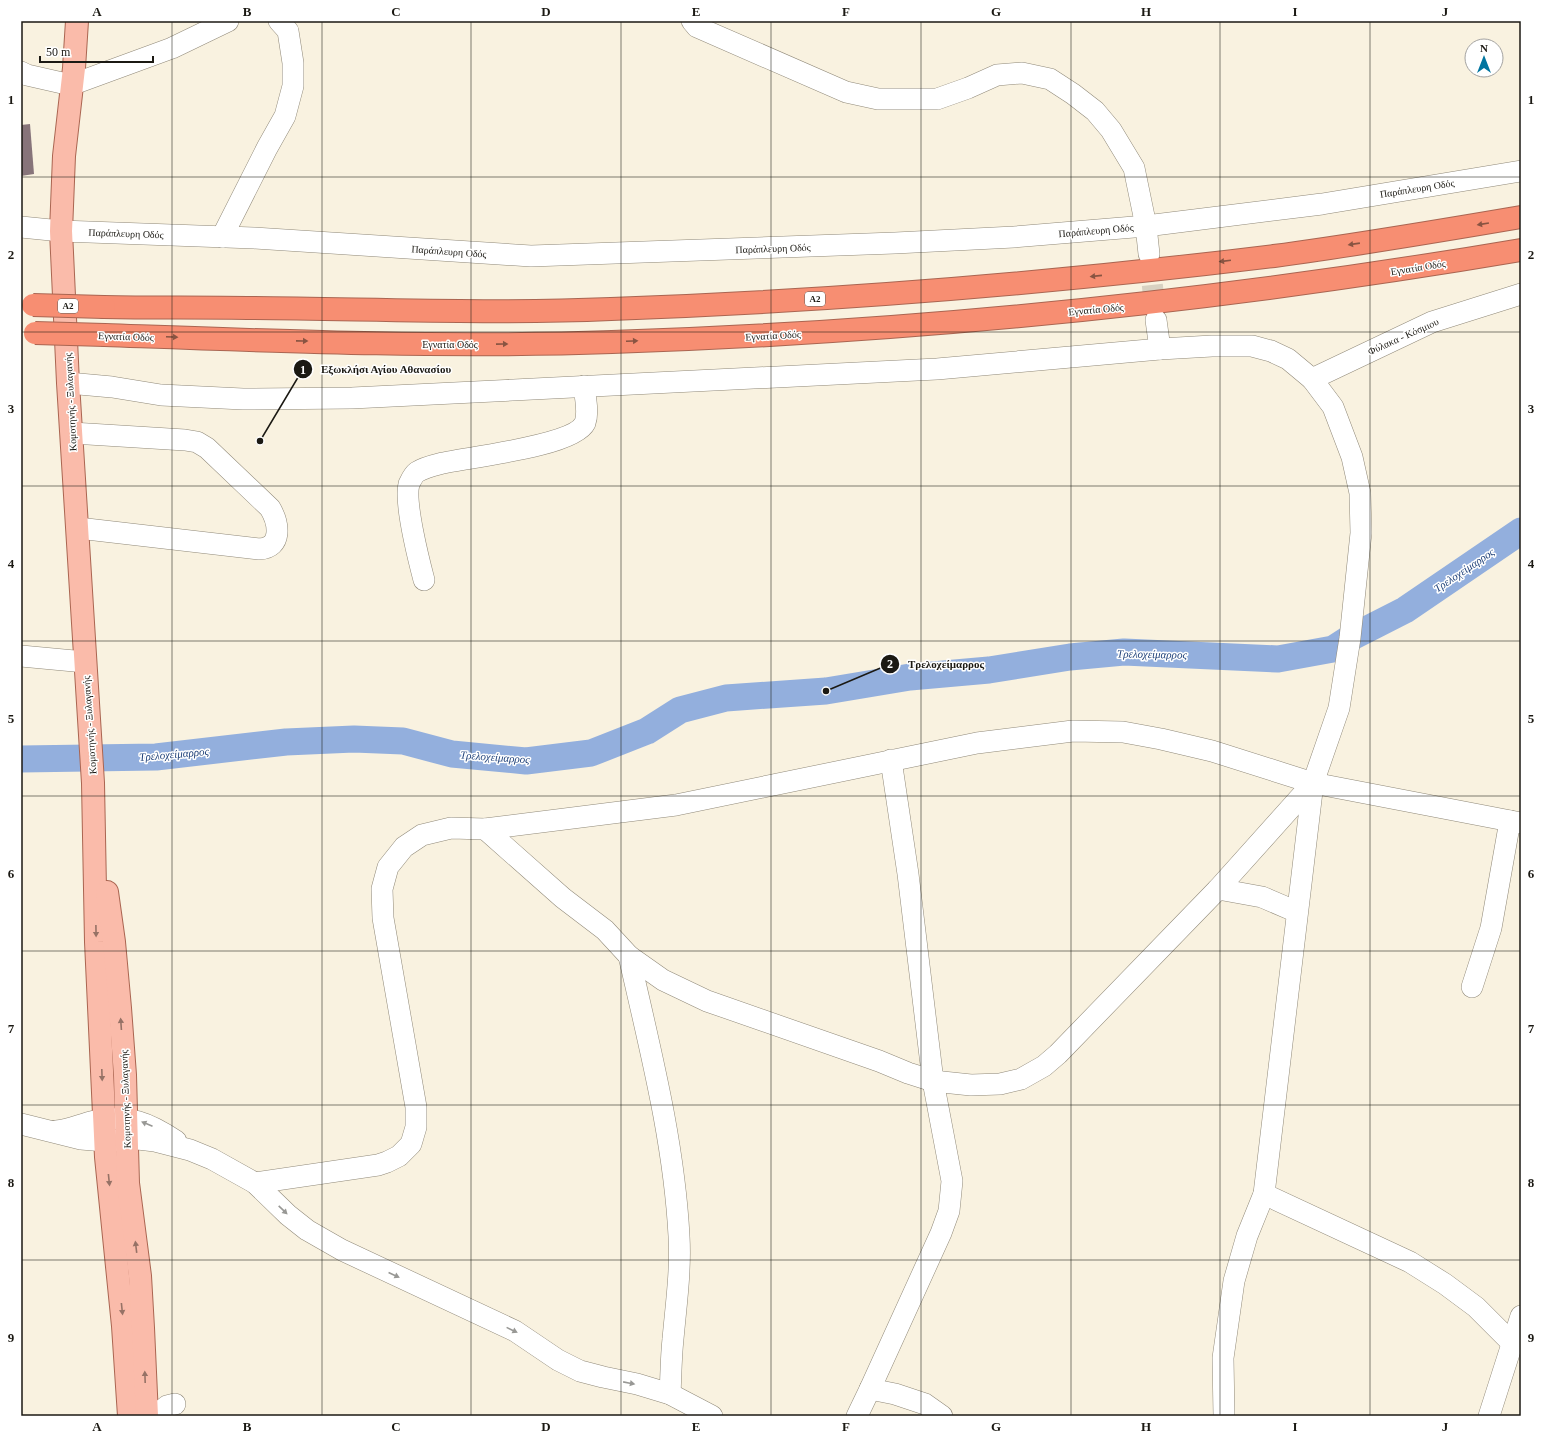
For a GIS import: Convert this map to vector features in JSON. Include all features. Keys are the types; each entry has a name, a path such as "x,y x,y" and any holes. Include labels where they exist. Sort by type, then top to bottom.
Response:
{"highway":[{"name":"Α2","path":"27,305 444,312 609,310 781,301 956,289 1134,272 1277,255 1411,236 1521,217"},
{"name":"Εγνατία Οδός","path":"28,332 443,344 610,342 784,335 962,322 1146,304 1416,268 1521,250"}],"main road":[{"name":"Κομοτηνής - Ξυλαγανής","path":"77,21 64,156 61,230 68,383 93,784 96,942 115,1130 123,1326 129,1416"},
{"name":"Κομοτηνής - Ξυλαγανής","path":"115,1130 128,1183 140,1276 144,1328 147,1416"}],"street":[{"path":"65,21 72,77"},
{"path":"21,72 27,76 72,77 172,48 228,21"},
{"path":"222,237 285,116 293,86 293,63 288,31 279,21"},
{"path":"692,21 697,27 846,92 878,99 937,99 968,88 997,75 1022,73 1050,80 1073,94 1095,111 1111,130 1134,168 1146,226 1149,254"},
{"name":"Παράπλευρη Οδός","path":"21,227 222,237 531,256 903,243 1014,237 1146,226 1322,204 1521,170"},
{"name":"Φύλακα - Κόσμιου","path":"1312,379 1432,322 1521,294"},
{"path":"1156,320 1160,349"},
{"path":"68,383 112,387 161,395 243,399 352,398 937,369 1160,349 1212,346 1252,346 1271,351 1288,360 1312,379 1333,408 1352,457 1360,493 1361,533 1350,638 1339,708 1313,783 1296,912 1264,1194 1246,1236 1234,1281 1224,1358 1224,1416"},
{"path":"424,580 416,550 409,504 408,486 416,473 424,468 546,443 567,437 577,431 585,423 586,410 584,386"},
{"path":"72,433 198,442 212,453 270,508 275,517 278,529 272,545 268,548 259,549 78,528"},
{"path":"21,656 85,662"},
{"path":"255,1183 378,1165 399,1156 411,1144 416,1127 416,1107 383,918 382,889 388,867 404,847 422,835 451,828 485,829 676,805 985,742 1073,731 1123,732 1212,751 1313,783 1516,822 1506,852 1491,928 1472,987"},
{"path":"856,1416 870,1389 941,1233 949,1210 952,1181 933,1081 908,874 891,760"},
{"path":"485,829 562,898 605,930 629,956 663,980 707,1001 933,1081 971,1085 1000,1084 1021,1079 1044,1066 1058,1054 1218,889 1313,783"},
{"path":"1218,889 1262,897 1296,912"},
{"path":"629,956 656,1074 673,1167 679,1237 678,1300 673,1340 670,1394"},
{"path":"21,1124 51,1131 64,1130 94,1121 115,1130 190,1150 255,1183 307,1230 342,1250 515,1331 558,1360 580,1371 670,1394 712,1416"},
{"path":"1264,1194 1410,1262 1445,1284 1476,1307 1518,1329 1489,1416"},
{"path":"870,1389 895,1394 925,1404 942,1416"}],"building":[{"path":"30,124 34,174 21,176 21,125"}],"waterway":[{"name":"Τρελοχείμαρρος","path":"21,759 156,757 286,742 354,739 403,741 452,754 526,761 591,753 647,731 680,710 726,698 826,691 910,677 989,670 1070,657 1124,652 1278,659 1333,649 1350,638 1405,610 1521,531"}],"tunnel":[{"path":"1149,254 1156,319"}],"place":[{"name":"Εξωκλήσι Αγίου Αθανασίου","path":"260,441"},
{"name":"Τρελοχείμαρρος","path":"826,691"}]}
